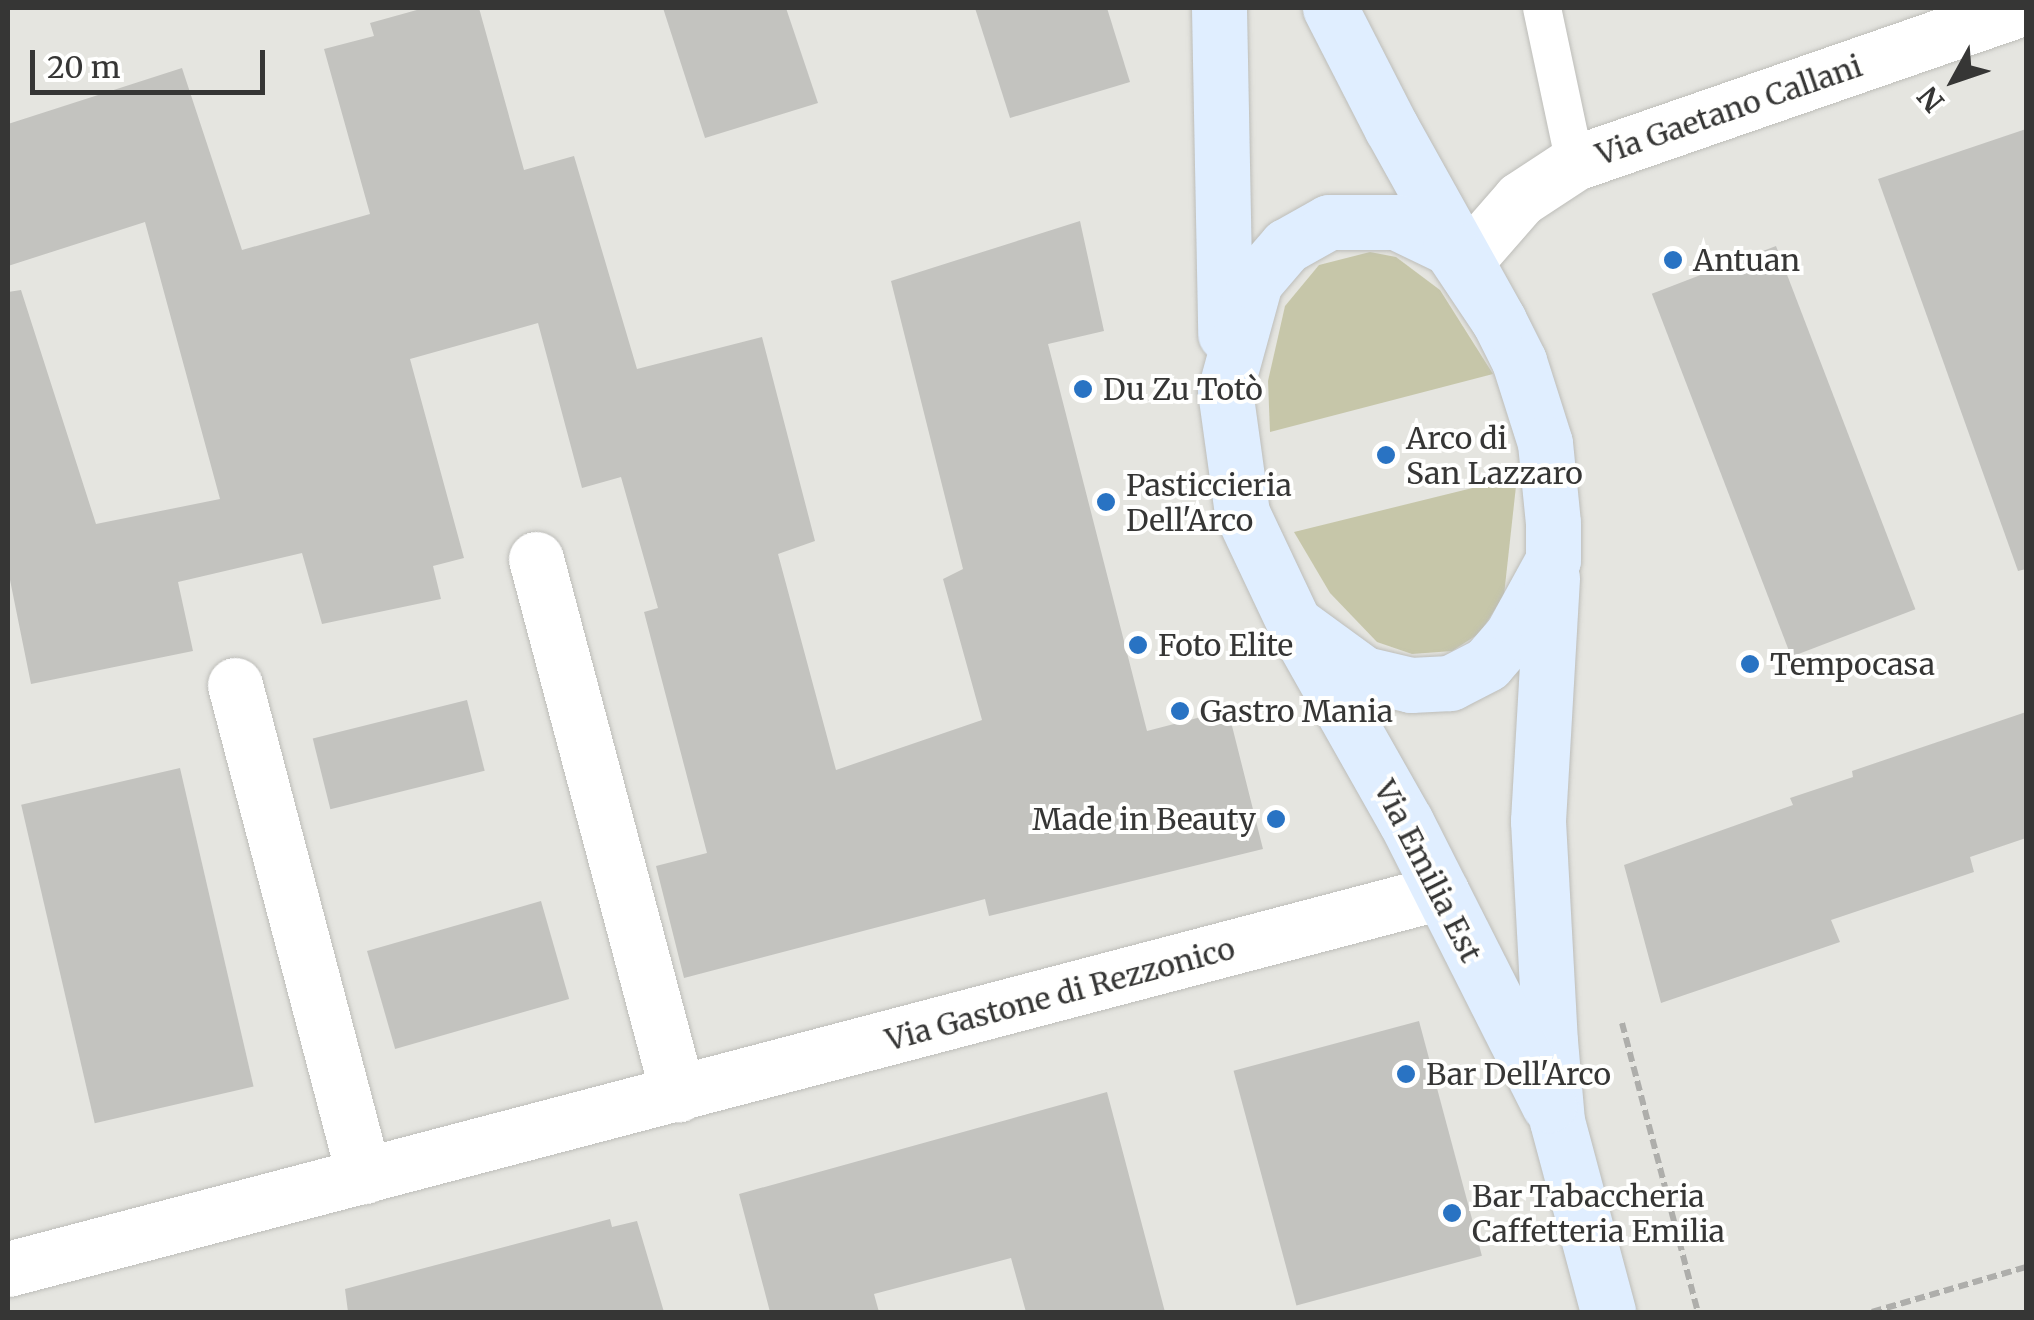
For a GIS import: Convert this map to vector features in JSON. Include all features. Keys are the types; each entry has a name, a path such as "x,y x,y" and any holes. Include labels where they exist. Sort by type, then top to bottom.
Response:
{"main road":[{"name":"Via Emilia Est","path":"1218,8 1225,391 1242,513 1294,623 1441,892 1557,1120"},
{"name":"Via Emilia Est","path":"1330,8 1499,320 1535,402 1545,442 1553,560 1538,821 1557,1120 1608,1312"},
{"name":"Via Emilia Est","path":"1225,391 1255,282 1286,246 1330,222 1396,222 1450,248 1499,320"},
{"name":"Via Emilia Est","path":"1294,623 1364,674 1411,685 1450,683 1487,664 1512,636 1553,560"}],"street":[{"name":"Via Gaetano Callani","path":"1466,261 1520,199 1575,163 2023,8"},
{"path":"536,558 678,1094"},
{"path":"235,684 364,1176"},
{"name":"Via Gastone di Rezzonico","path":"8,1269 1441,892"}],"lane":[{"path":"1542,8 1575,163"}],"path":[{"path":"1872,1312 2026,1267"}],"green space":[{"path":"1370,252 1396,257 1440,290 1493,374 1270,432 1268,381 1285,306 1319,265"},
{"path":"1517,477 1504,595 1480,633 1452,651 1412,654 1377,642 1330,593 1294,532"}],"building":[{"path":"424,8 479,8 524,170 574,156 637,369 762,337 815,541 778,554 836,770 982,720 943,579 963,569 891,281 1080,221 1104,331 1048,344 1147,731 1228,710 1263,849 989,916 985,899 684,978 656,866 707,853 644,612 658,608 621,477 582,488 538,323 410,359 464,558 433,566 441,599 322,624 302,553 178,582 193,651 31,684 8,570 8,292 21,290 96,524 220,499 145,222 8,266 8,124 182,68 242,250 370,214 324,49 374,36 370,23"},
{"path":"663,8 786,8 818,103 705,138"},
{"path":"975,8 1107,8 1130,82 1010,118"},
{"path":"2026,129 2026,569 2018,571 1878,179"},
{"path":"1776,246 1915,609 1791,657 1652,294"},
{"path":"467,700 485,771 330,809 313,738"},
{"path":"2026,712 2026,838 1970,857 1974,872 1831,920 1840,942 1661,1003 1624,865 1793,805 1790,798 1853,777 1852,771"},
{"path":"180,768 254,1087 95,1123 21,805"},
{"path":"541,901 569,999 395,1049 367,951"},
{"path":"1419,1021 1482,1256 1296,1305 1234,1071"},
{"path":"1107,1092 1165,1312 1026,1312 1011,1258 874,1294 879,1312 770,1312 739,1194"},
{"path":"610,1219 612,1227 637,1221 664,1312 348,1312 345,1289"}],"place":[{"name":"Antuan","path":"1673,260"},
{"name":"Du Zu Totò","path":"1083,389"},
{"name":"Arco di San Lazzaro","path":"1386,455"},
{"name":"Pasticcieria Dell'Arco","path":"1106,502"},
{"name":"Foto Elite","path":"1138,645"},
{"name":"Tempocasa","path":"1750,664"},
{"name":"Gastro Mania","path":"1180,711"},
{"name":"Made in Beauty","path":"1276,819"},
{"name":"Bar Dell'Arco","path":"1406,1074"},
{"name":"Bar Tabaccheria Caffetteria Emilia","path":"1452,1213"}]}
